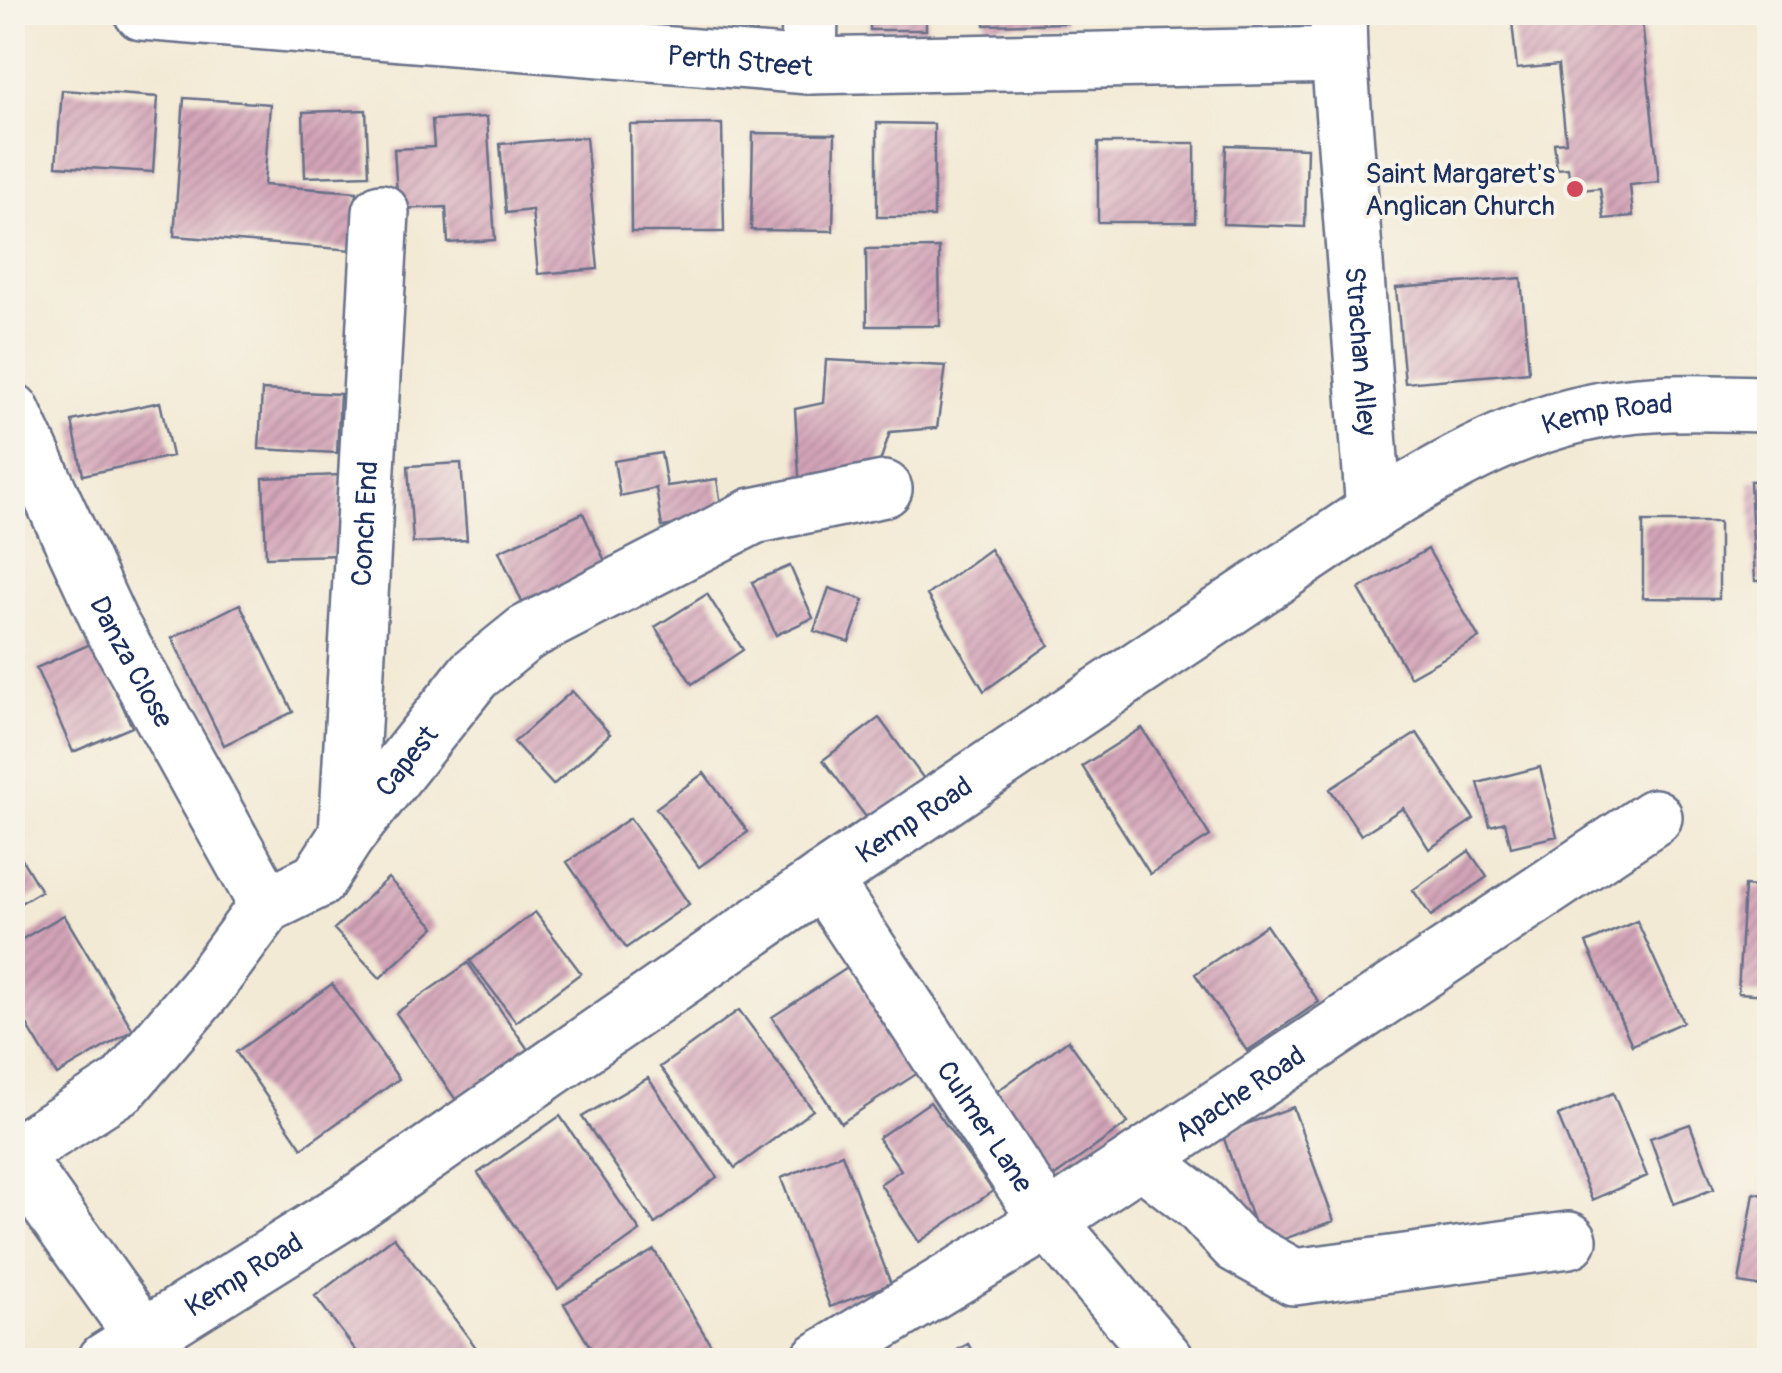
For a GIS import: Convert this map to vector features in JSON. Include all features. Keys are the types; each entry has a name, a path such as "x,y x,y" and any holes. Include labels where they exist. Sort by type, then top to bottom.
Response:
{"street":[{"name":"Perth Street","path":"142,12 809,66 1338,34"},
{"path":"809,66 810,12"},
{"name":"Strachan Alley","path":"1338,34 1374,511"},
{"name":"Conch End","path":"347,835 381,212"},
{"name":"Kemp Road","path":"135,1353 823,880 1374,511 1457,460 1528,428 1594,412 1652,404 1770,404"},
{"name":"Danza Close","path":"12,411 110,622 267,905"},
{"name":"Capest","path":"13,1155 122,1085 206,989 267,905 318,880 347,835 474,676 526,634 753,516 884,489"},
{"name":"Apache Road","path":"819,1360 1048,1221 1654,817"},
{"name":"Culmer Lane","path":"823,880 1048,1221 1166,1360"},
{"path":"13,1155 135,1353"},
{"path":"1141,1159 1199,1204 1237,1244 1294,1277 1568,1240"}],"building":[{"path":"870,12 926,12 926,30 870,30"},
{"path":"985,12 1067,12 1067,23 985,25"},
{"path":"1202,12 1306,12 1307,21 1202,23"},
{"path":"1511,12 1641,12 1659,182 1630,185 1633,216 1604,219 1600,188 1571,191 1568,168 1557,169 1554,143 1566,142 1558,65 1517,69"},
{"path":"62,90 158,97 153,172 56,166"},
{"path":"184,98 270,104 264,185 357,192 353,250 174,236"},
{"path":"366,110 369,175 305,177 303,112"},
{"path":"487,117 495,240 448,243 446,207 398,209 394,149 434,147 432,120"},
{"path":"877,123 934,124 934,217 877,217"},
{"path":"722,124 724,232 631,232 630,125"},
{"path":"753,133 835,134 833,231 751,230"},
{"path":"586,137 598,269 538,274 532,210 506,213 500,144"},
{"path":"1098,143 1195,143 1195,222 1098,222"},
{"path":"1226,145 1307,148 1305,227 1223,224"},
{"path":"939,248 940,326 867,326 866,249"},
{"path":"1521,278 1529,372 1405,383 1396,288"},
{"path":"826,360 946,366 937,428 890,432 877,471 800,492 795,409 823,403"},
{"path":"262,390 340,394 337,453 259,449"},
{"path":"160,402 172,456 83,475 72,421"},
{"path":"661,453 667,486 717,479 723,518 662,527 656,488 620,496 614,461"},
{"path":"461,463 467,540 413,543 408,466"},
{"path":"340,475 342,555 266,557 263,478"},
{"path":"1770,480 1770,581 1755,581 1750,481"},
{"path":"583,513 610,572 526,611 499,551"},
{"path":"1643,522 1719,522 1719,599 1643,598"},
{"path":"990,549 1049,645 984,691 927,595"},
{"path":"1428,549 1479,638 1410,677 1359,589"},
{"path":"790,566 813,618 776,635 752,582"},
{"path":"829,588 864,600 849,642 814,631"},
{"path":"707,594 743,650 692,684 655,627"},
{"path":"240,604 293,712 224,745 172,638"},
{"path":"95,642 132,727 73,752 36,668"},
{"path":"572,691 610,734 553,785 514,742"},
{"path":"879,718 924,779 869,821 823,760"},
{"path":"1142,728 1210,836 1150,874 1082,766"},
{"path":"1417,733 1474,819 1429,849 1403,808 1361,835 1330,789"},
{"path":"1540,767 1557,836 1511,847 1505,822 1490,826 1478,783"},
{"path":"704,773 748,832 699,867 656,808"},
{"path":"630,818 689,904 626,948 567,862"},
{"path":"12,843 41,891 12,908"},
{"path":"1469,851 1487,877 1431,916 1413,890"},
{"path":"388,878 435,927 380,978 334,929"},
{"path":"1744,886 1770,888 1770,995 1738,993"},
{"path":"535,912 581,973 516,1022 470,961"},
{"path":"64,915 133,1030 57,1075 12,1000 12,945"},
{"path":"1637,921 1683,1022 1632,1045 1586,943"},
{"path":"1266,925 1319,1002 1247,1051 1195,974"},
{"path":"468,963 529,1051 456,1100 396,1013"},
{"path":"849,967 918,1073 841,1123 772,1017"},
{"path":"332,984 399,1079 302,1148 236,1052"},
{"path":"739,1010 813,1110 735,1168 660,1067"},
{"path":"1068,1040 1128,1123 1052,1178 992,1095"},
{"path":"648,1078 717,1177 655,1224 582,1117"},
{"path":"1613,1093 1647,1176 1592,1200 1558,1116"},
{"path":"930,1102 993,1191 919,1242 880,1184 901,1170 878,1138"},
{"path":"1293,1107 1334,1221 1262,1247 1222,1133"},
{"path":"560,1116 640,1231 558,1289 478,1173"},
{"path":"1690,1124 1714,1189 1674,1204 1650,1138"},
{"path":"842,1154 891,1284 830,1307 781,1178"},
{"path":"1754,1193 1770,1196 1770,1288 1739,1283"},
{"path":"394,1237 480,1353 471,1360 363,1360 315,1296"},
{"path":"654,1250 720,1360 598,1360 564,1304"},
{"path":"968,1344 978,1360 940,1360"}],"place":[{"name":"Saint Margaret's Anglican Church","path":"1575,189"}]}
